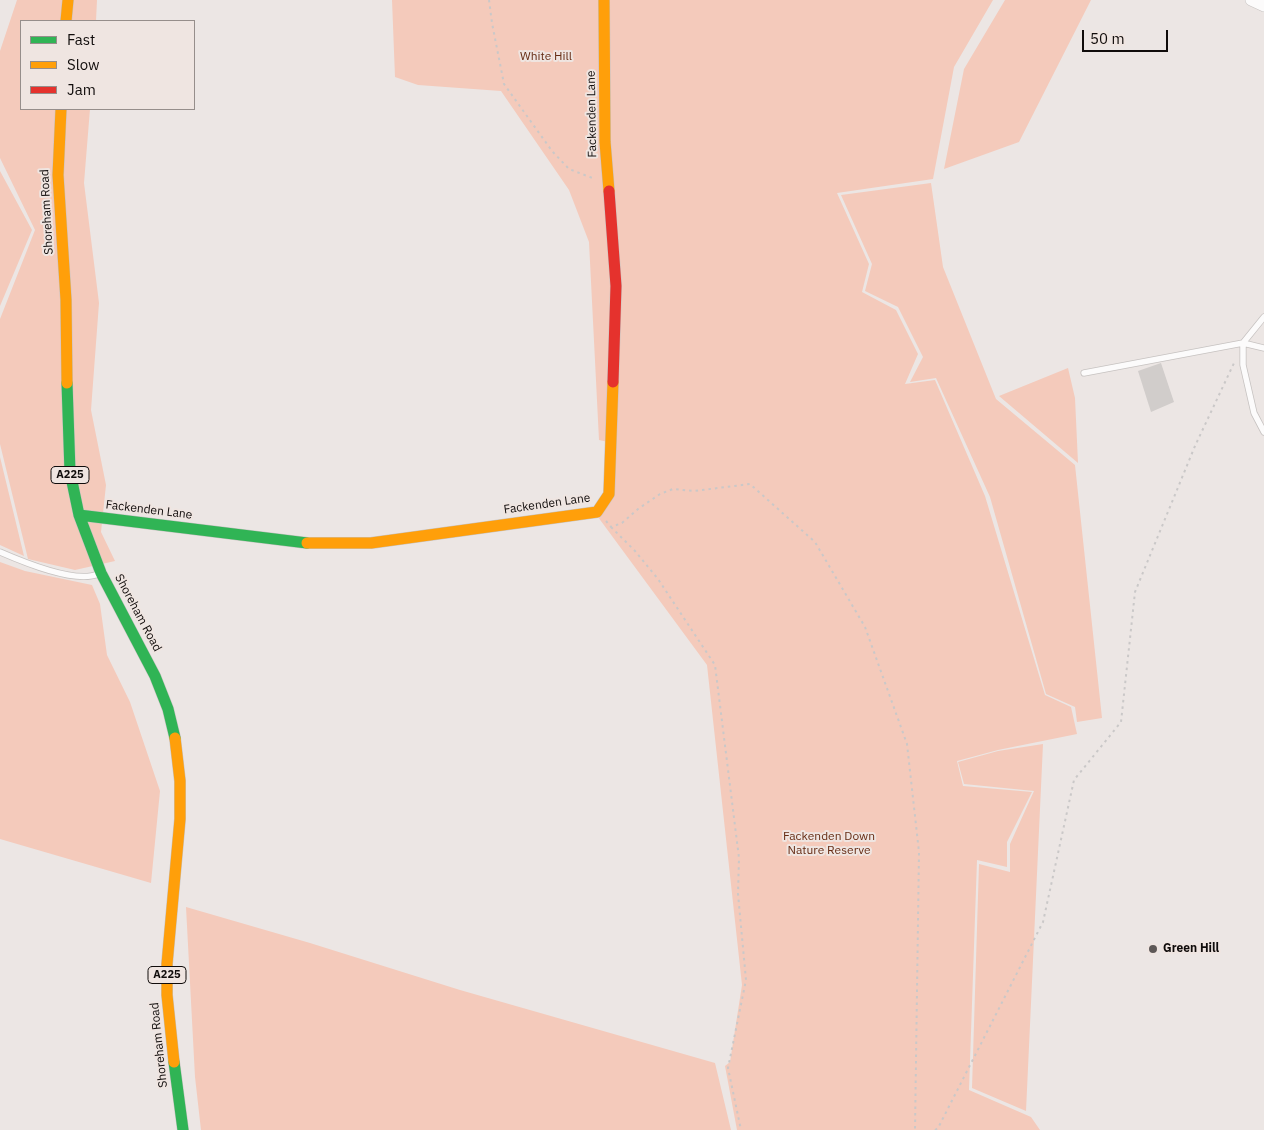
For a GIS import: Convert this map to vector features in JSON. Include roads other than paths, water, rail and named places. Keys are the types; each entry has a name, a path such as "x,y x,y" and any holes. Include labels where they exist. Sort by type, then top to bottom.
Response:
{"main road":[{"path":"66,20 68,0"},
{"name":"Fackenden Lane","path":"79,515 310,543 371,543 597,512 610,494 616,286 605,142 604,0"},
{"name":"Shoreham Road","path":"61,110 58,175 66,300 70,472 79,515 101,573 155,676 168,709 177,745 180,781 180,819 167,964 167,995 172,1056 184,1130"}],"street":[{"path":"1251,0 1264,6"}],"lane":[{"path":"1264,317 1243,343 1243,365 1254,413 1264,432"},
{"path":"1084,372 1243,343 1264,348"},
{"path":"0,552 32,566 77,576 94,576 101,573"}],"place":[{"name":"Green Hill","path":"1153,949"}],"park label":[{"name":"White Hill","path":"546,57"},
{"name":"Fackenden Down Nature Reserve","path":"829,844"}]}
